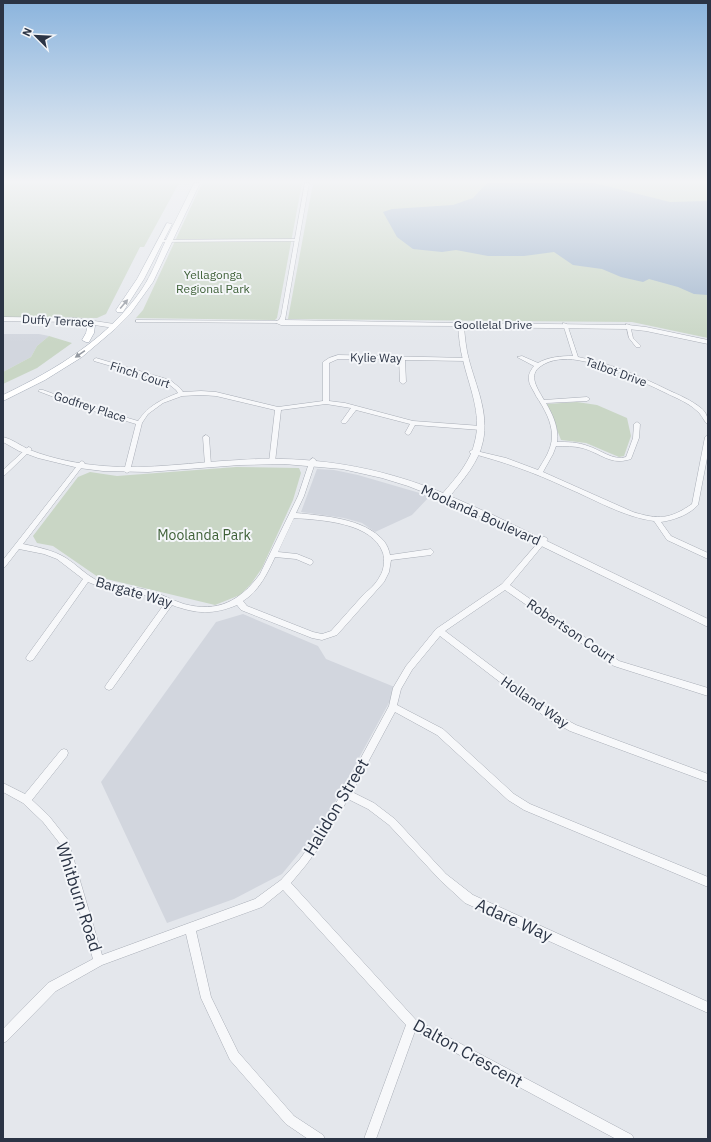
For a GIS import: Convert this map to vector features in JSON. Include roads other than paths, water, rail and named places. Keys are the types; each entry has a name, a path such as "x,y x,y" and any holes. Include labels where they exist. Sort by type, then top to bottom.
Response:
{"main road":[{"path":"3,391 48,367 128,312 142,294 166,236"},
{"path":"165,240 168,236"},
{"path":"86,340 90,333 91,325"},
{"path":"3,398 62,366 86,350 108,327"},
{"path":"3,402 20,390"}],"street":[{"path":"282,321 298,236"},
{"path":"165,240 297,241"},
{"path":"165,240 203,240"},
{"name":"Duffy Terrace","path":"3,320 75,320 108,327"},
{"name":"Duffy Terrace","path":"3,320 69,322 108,327"},
{"name":"Goollelal Drive","path":"138,322 282,321 628,326 708,341"},
{"path":"444,494 468,465 480,439 478,405 464,359 459,324"},
{"path":"566,325 576,358"},
{"path":"628,326 631,338 638,346"},
{"name":"Kylie Way","path":"326,402 325,370 326,362 331,359 338,357 464,359"},
{"path":"520,357 537,365 531,375 531,379 556,428 554,444 547,462 539,473"},
{"path":"402,358 403,382"},
{"name":"Talbot Drive","path":"537,365 552,360 576,358 590,361 668,392 699,410 708,422"},
{"name":"Finch Court","path":"96,360 168,381 173,384 181,394"},
{"name":"Godfrey Place","path":"42,391 82,406 139,423"},
{"path":"128,469 139,423 146,413 156,405 181,394 216,394 278,409 326,402 413,423 479,428"},
{"path":"543,402 587,399"},
{"path":"344,422 354,408"},
{"path":"272,460 278,409"},
{"path":"408,433 413,423"},
{"path":"554,444 586,447 620,461 628,458 636,438 637,424"},
{"name":"Moolanda Boulevard","path":"3,436 28,450"},
{"path":"206,437 208,464"},
{"path":"474,452 512,461 624,510 656,519 682,514 695,505 708,437"},
{"name":"Moolanda Boulevard","path":"3,439 28,450 83,465 128,469 272,460 312,462 383,476 444,494 708,618"},
{"path":"3,474 19,461 28,450"},
{"name":"Bargate Way","path":"18,546 46,552 60,557 95,583 115,589 144,592 160,596 170,602 195,609 208,610 225,608 239,602 256,586 274,554 301,496 312,462"},
{"path":"3,565 83,465"},
{"path":"239,602 244,608 312,635 322,637 329,636 334,633 382,579 388,564 386,550 383,544 370,532 360,527 337,521 292,515"},
{"path":"656,519 669,538 708,556"},
{"name":"Moolanda Boulevard","path":"544,541 708,623"},
{"name":"Halidon Street","path":"3,1038 52,987 99,961 258,903 284,883 303,862 319,840 346,794 392,707 397,688 409,668 439,631 505,586 544,541"},
{"path":"388,558 431,552"},
{"path":"274,554 297,557 310,562"},
{"path":"30,658 87,578"},
{"name":"Robertson Court","path":"505,586 617,664 708,692"},
{"path":"109,687 170,602"},
{"name":"Holland Way","path":"439,631 551,716 573,728 708,778"},
{"path":"392,707 440,732 511,797 527,808 708,882"},
{"path":"26,800 64,753"},
{"name":"Whitburn Road","path":"3,787 26,800 46,819 65,843 99,961"},
{"name":"Adare Way","path":"346,794 371,806 392,822 443,877 469,899 708,1008"},
{"name":"Dalton Crescent","path":"284,883 412,1024 628,1139"},
{"path":"190,928 206,998 234,1056 290,1120 319,1139"},
{"path":"370,1139 412,1024"}],"water":[{"path":"708,236 708,295 694,294 678,287 649,279 643,282 621,277 602,269 573,265 554,252 524,256 488,256 456,250 442,252 413,249 397,237"}],"park label":[{"name":"Yellagonga Regional Park","path":"213,282"},
{"name":"Moolanda Park","path":"204,535"}]}
